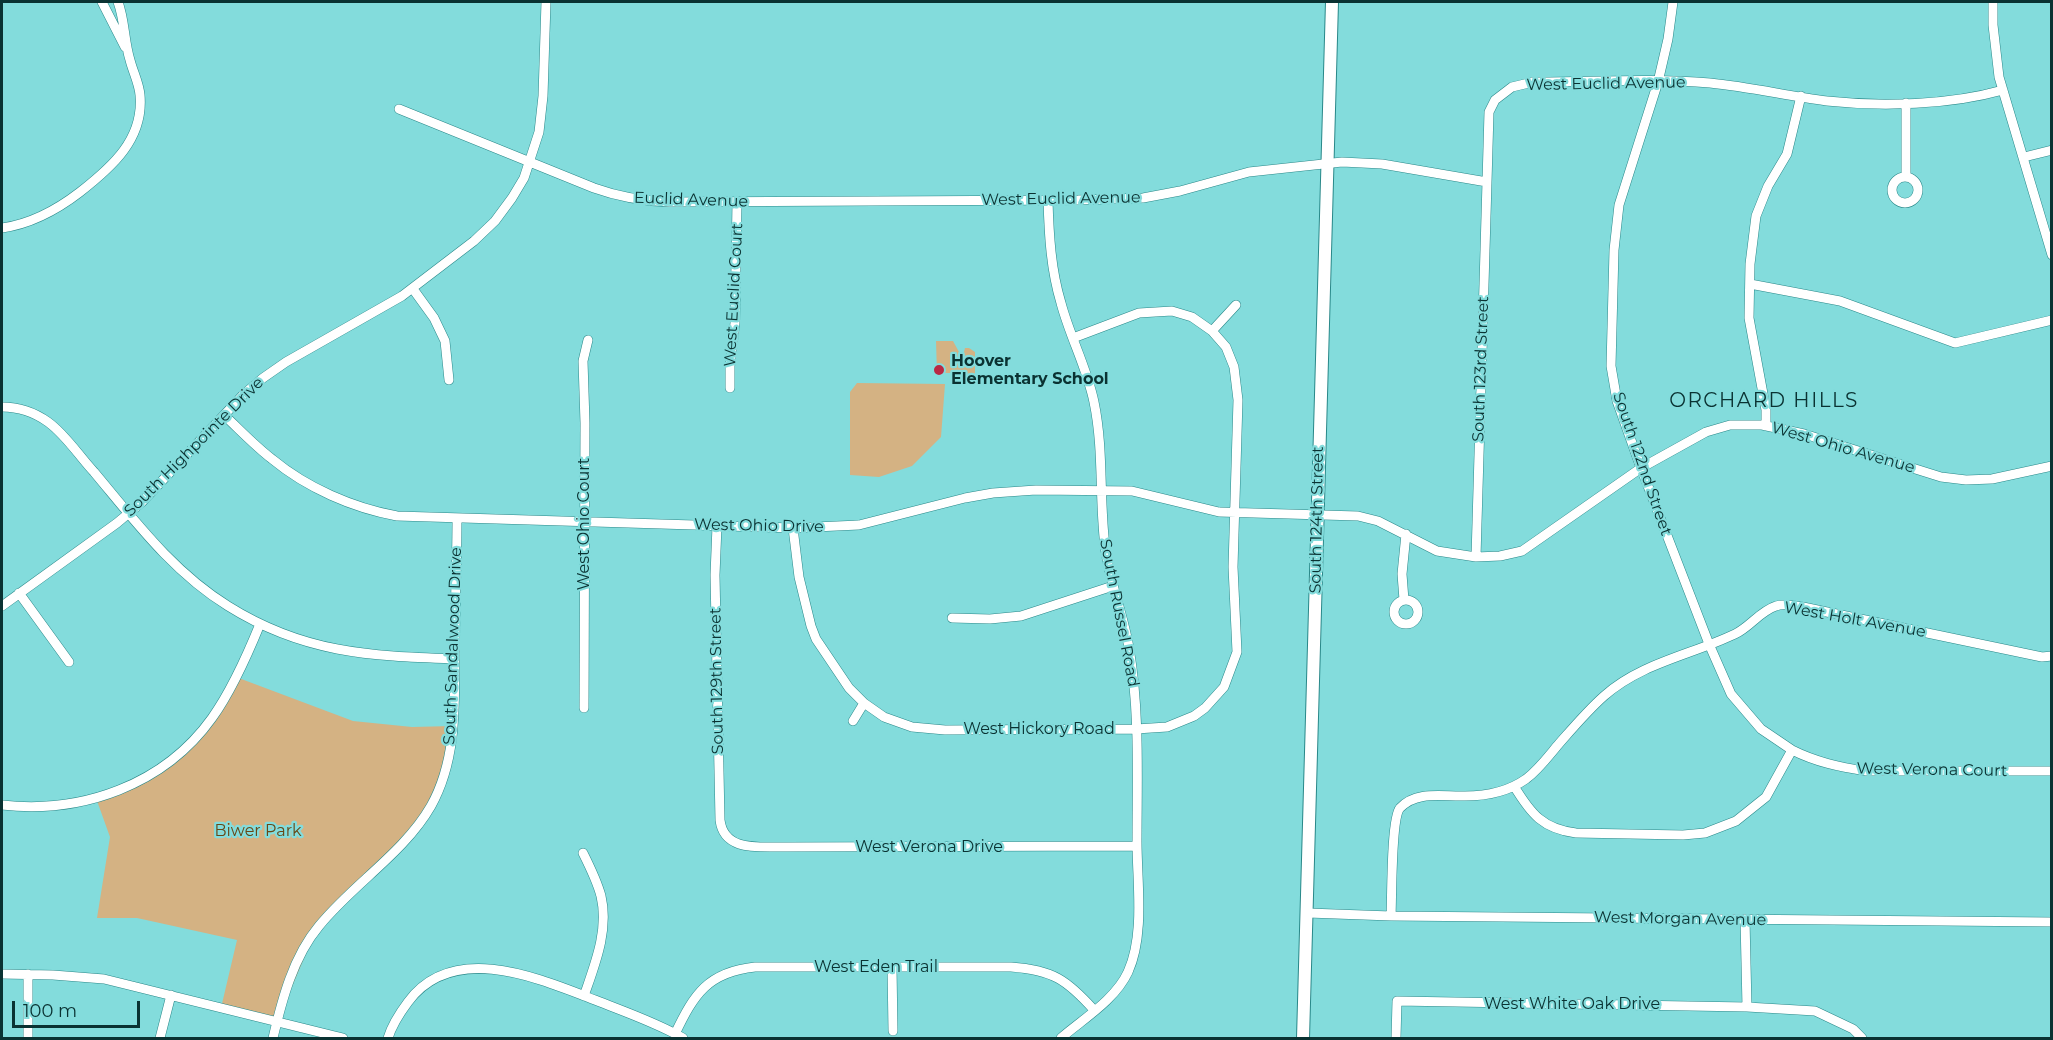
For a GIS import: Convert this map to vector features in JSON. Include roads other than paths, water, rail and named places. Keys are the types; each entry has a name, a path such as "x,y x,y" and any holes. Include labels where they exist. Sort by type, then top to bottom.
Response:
{"street":[{"path":"102,2 128,51"},
{"path":"2,228 28,221 73,197 100,176 128,146 138,124 140,96 118,2"},
{"name":"South Highpointe Drive","path":"2,606 129,513 256,383 286,362 413,289 474,241 495,220 518,188 536,144 542,119 546,2"},
{"name":"South 124th Street","path":"1303,1038 1332,2"},
{"name":"South 122nd Street","path":"1673,2 1668,39 1658,82 1619,205 1614,250 1611,366 1617,401 1641,468 1709,644 1731,694 1761,729 1792,750"},
{"path":"1993,2 1995,52 2003,90 2052,255"},
{"name":"West Euclid Avenue","path":"859,202 1143,198 1180,191 1249,172 1326,163 1382,164 1487,182 1489,112 1495,100 1512,87 1533,82 1658,82 1728,85 1837,101 1906,103 1958,99 2003,90"},
{"path":"1766,426 1766,410 1749,318 1756,216 1768,186 1787,154 1801,96"},
{"path":"1906,103 1906,177"},
{"name":"Euclid Avenue","path":"399,109 529,163 626,198 669,202 859,202"},
{"path":"2024,157 2052,150"},
{"name":"South 123rd Street","path":"1476,557 1487,182"},
{"name":"South Russel Road","path":"1048,200 1050,250 1055,281 1093,400 1100,441 1105,548 1129,645 1136,729 1138,925 1134,955 1120,985 1061,1038"},
{"name":"West Euclid Court","path":"730,388 735,323 737,202"},
{"path":"1750,284 1840,301 1956,343 2052,320"},
{"path":"413,289 440,328 447,349 449,380"},
{"path":"1072,338 1139,313 1158,310 1172,311 1192,317 1212,331 1236,304"},
{"name":"West Hickory Road","path":"794,528 799,577 816,639 844,682 864,703 895,722 926,729 1136,729 1167,727 1194,716 1216,696 1230,673 1237,643 1233,567 1238,400 1234,367 1226,347 1212,331"},
{"name":"West Ohio Court","path":"584,708 585,423 583,361 588,340"},
{"path":"2,407 31,412 56,428 162,553 226,606 290,637 339,651 382,657 454,659"},
{"name":"West Ohio Drive","path":"224,415 273,460 301,478 340,499 367,509 397,516 794,528 840,527 873,523 965,498 993,493 1102,490 1132,491 1201,509 1234,513 1317,514"},
{"name":"West Ohio Avenue","path":"1317,514 1358,516 1378,521 1437,551 1476,557 1500,556 1522,551 1641,468 1706,432 1730,424 1766,426 1804,434 1949,478 1992,479 2052,466"},
{"name":"South Sandalwood Drive","path":"273,1038 288,984 297,962 317,928 411,833 426,814 439,790 450,757 453,737 456,519"},
{"name":"South 129th Street","path":"717,526 715,575 720,820 725,836"},
{"path":"1404,600 1402,574 1406,534"},
{"path":"952,618 1020,616 1113,586"},
{"path":"19,593 69,662"},
{"name":"West Holt Avenue","path":"1391,916 1395,825 1398,810 1409,801 1431,795 1488,794 1514,786 1536,772 1605,694 1648,668 1749,627 1761,614 1777,605 1803,607 2042,657 2052,656"},
{"path":"2,805 34,807 78,803 120,790 157,771 189,744 211,719 236,677 260,624"},
{"path":"853,721 864,703"},
{"path":"1514,786 1534,816 1561,831 1683,835 1705,833 1736,821 1766,797 1792,750"},
{"name":"West Verona Court","path":"1792,750 1808,758 1838,767 1866,771 2052,771"},
{"name":"West Verona Drive","path":"725,836 729,841 742,846 1137,846"},
{"path":"583,852 601,896 603,927 601,942 584,996"},
{"name":"West Morgan Avenue","path":"1308,913 1391,916 2052,922"},
{"path":"1745,919 1747,1007"},
{"name":"West Eden Trail","path":"679,1036 694,999 704,986 719,975 755,967 1032,968 1055,976 1069,985 1094,1010"},
{"path":"892,967 893,1031"},
{"path":"388,1038 397,1018 419,990 445,974 459,970 486,969 510,972 584,996 646,1020 679,1036"},
{"path":"2,975 76,976 104,979 343,1038"},
{"path":"28,975 28,1038"},
{"path":"160,1038 171,995"},
{"name":"West White Oak Drive","path":"1396,1038 1397,1001 1747,1007 1815,1011 1853,1029 1862,1038"}],"place":[{"name":"Hoover Elementary School","path":"939,370"}],"district":[{"name":"ORCHARD HILLS","path":"1764,401"}],"park label":[{"name":"Biwer Park","path":"258,831"}]}
